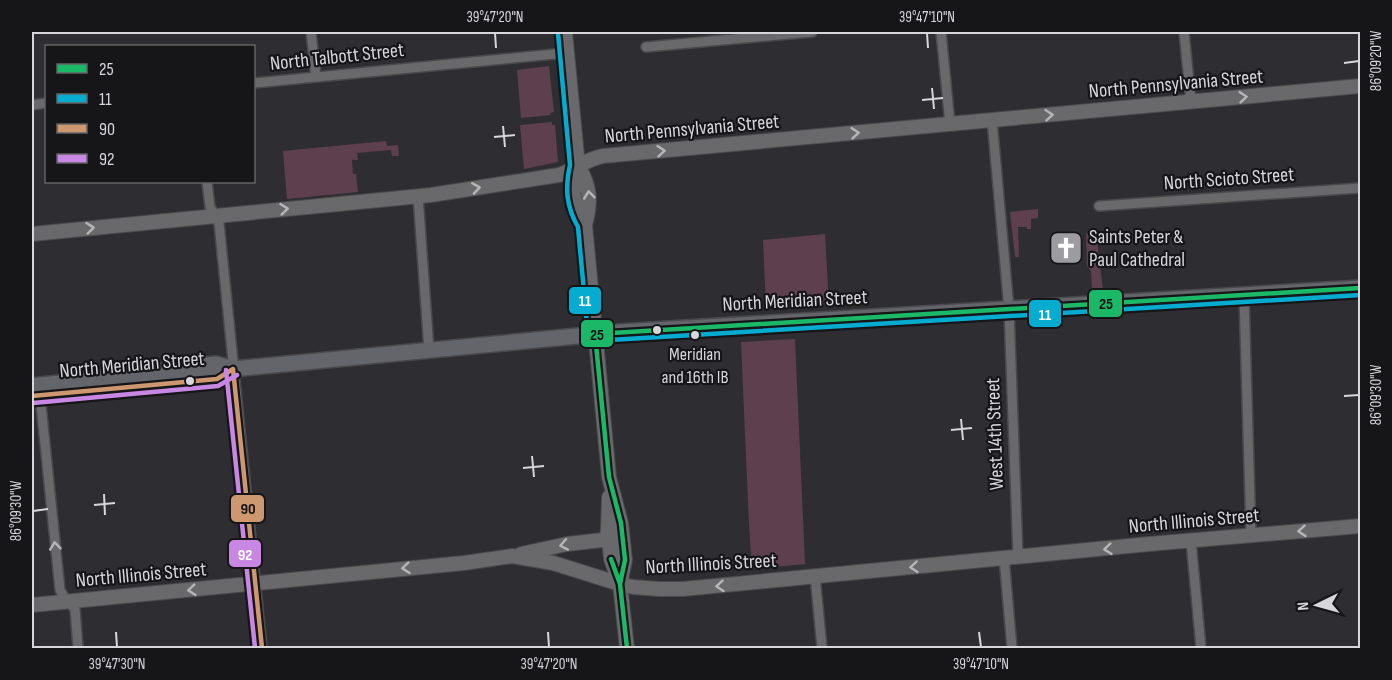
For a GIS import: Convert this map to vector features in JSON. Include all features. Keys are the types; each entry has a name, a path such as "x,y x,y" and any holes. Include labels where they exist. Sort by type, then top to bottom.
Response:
{"main road":[{"path":"512,556 567,544 603,540 607,537 610,509 609,477 585,225 576,210 573,183 579,166 564,32"},
{"name":"North Pennsylvania Street","path":"32,234 418,196 559,175 589,160 603,156 1360,86"},
{"name":"North Meridian Street","path":"34,392 217,379 233,369 595,334 1360,288"},
{"path":"609,477 621,524 625,560 620,584"},
{"name":"North Illinois Street","path":"32,605 512,556 553,562 620,584 639,588 668,589 1360,526"},
{"path":"608,529 611,559 620,584 627,648"}],"street":[{"path":"311,32 315,77"},
{"path":"646,47 812,32"},
{"path":"941,32 950,124"},
{"path":"1184,32 1191,102"},
{"name":"North Talbott Street","path":"255,83 566,53"},
{"name":"West 14th Street","path":"992,120 1009,309 1012,648"},
{"path":"207,183 210,207 219,223 262,648"},
{"name":"North Scioto Street","path":"1099,206 1360,188"},
{"path":"418,196 429,350"},
{"path":"1244,296 1251,535"},
{"path":"34,392 59,586 61,594 75,609 78,648"},
{"path":"1191,541 1201,648"},
{"path":"815,576 822,648"}],"shaded area":[{"path":"549,66 554,112 550,113 551,115 521,118 517,70"},
{"path":"552,122 552,125 555,125 558,162 524,169 520,125"},
{"path":"386,141 387,146 398,145 399,156 392,156 391,150 357,153 358,160 352,160 358,192 287,199 283,151"},
{"path":"1038,209 1038,218 1031,219 1031,229 1018,227 1019,257 1016,257 1010,212"},
{"path":"1096,232 1103,290 1092,289 1091,271 1087,266 1086,235"},
{"path":"825,234 829,305 766,308 763,240"},
{"path":"795,339 805,564 752,569 741,342"}],"transit line":[{"name":"11","path":"558,33 570,165 567,181 568,197 571,212 578,227 588,335 593,341 1360,295"},
{"name":"25","path":"620,584 625,560 621,523 609,477 595,334 1360,288"},
{"name":"90","path":"233,369 262,648"},
{"name":"90","path":"32,396 217,379 233,369"},
{"name":"92","path":"226,370 255,648"},
{"name":"92","path":"33,403 218,386 237,375"},
{"name":"25","path":"611,559 620,584 627,648"}],"place":[{"name":"Saints Peter & Paul Cathedral","path":"1066,248"},
{"name":"Meridian and 16th IB","path":"695,335"}]}
